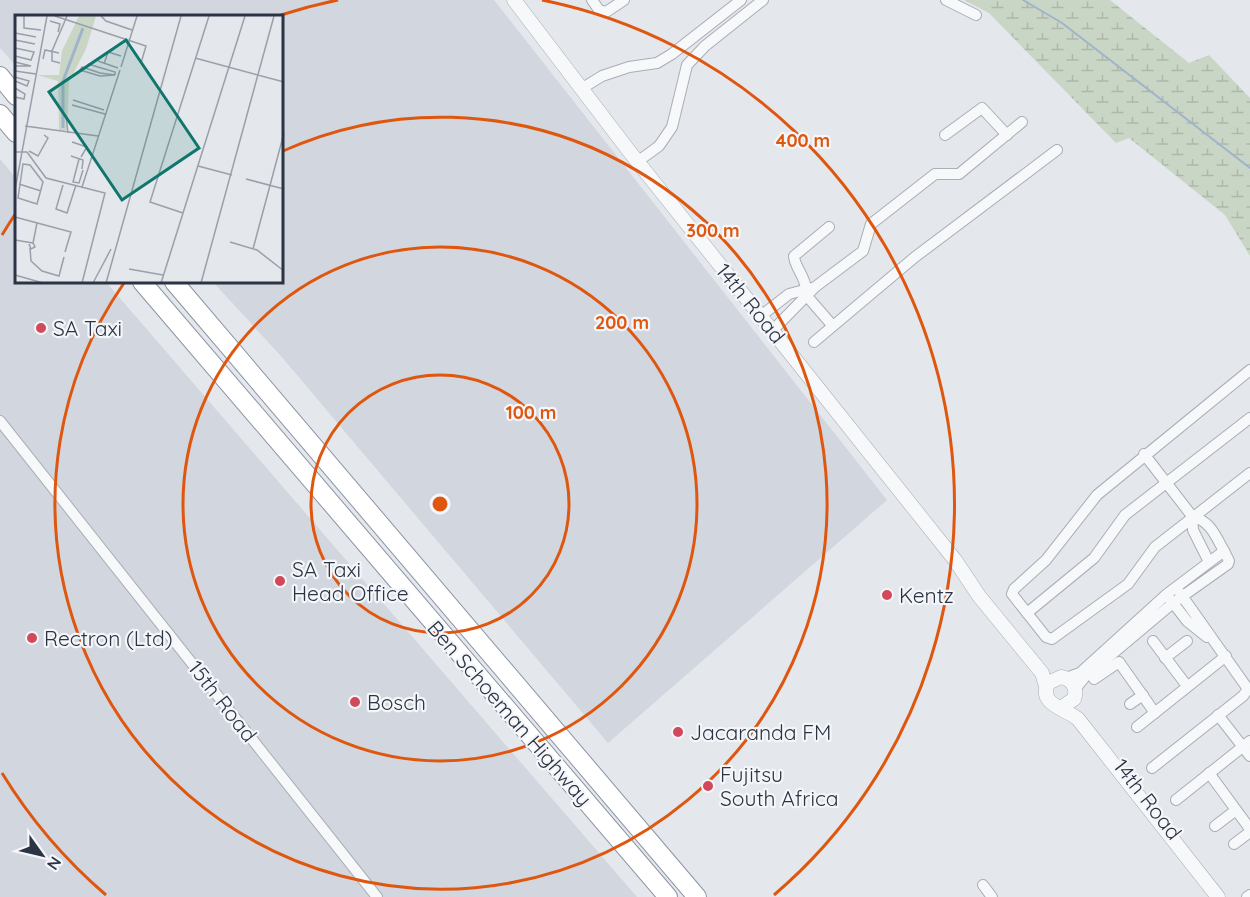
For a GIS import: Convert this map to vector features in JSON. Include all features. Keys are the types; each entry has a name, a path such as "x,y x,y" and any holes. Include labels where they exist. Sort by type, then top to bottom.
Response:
{"highway":[{"path":"0,62 15,80"},
{"path":"0,76 15,95"},
{"path":"0,114 15,132"},
{"name":"Ben Schoeman Highway","path":"144,284 668,897"},
{"name":"Ben Schoeman Highway","path":"176,284 697,897"}],"street":[{"name":"14th Road","path":"514,0 637,162 762,315 967,576 979,596 1042,673 1048,702 1070,698"},
{"path":"592,0 599,10 606,12 624,0"},
{"path":"581,89 602,76 629,67 657,63 672,54 741,0"},
{"path":"637,162 659,146 672,127 687,65 705,46 764,0"},
{"path":"946,0 976,15"},
{"path":"945,135 982,108 1007,135"},
{"path":"773,330 809,290 863,251 871,224 935,174 959,174 1022,122"},
{"path":"814,342 915,257 1057,150"},
{"path":"829,227 794,256 794,261 804,274 809,290 832,325"},
{"path":"762,315 789,294 809,290"},
{"path":"1250,370 1144,454 1097,495 1046,560 1012,591 1046,637 1052,639 1128,584 1155,547 1250,473"},
{"path":"1027,614 1094,558 1125,515 1250,418"},
{"name":"15th Road","path":"0,421 377,897"},
{"path":"1046,686 1062,677 1080,673 1120,634 1175,596 1229,563 1211,526 1204,520 1192,516 1144,454"},
{"path":"1192,516 1193,530 1209,562"},
{"path":"1070,698 1085,677 1130,646 1175,596 1209,562 1224,551"},
{"name":"14th Road","path":"967,576 986,594 1047,669 1062,677 1078,719 1218,897"},
{"path":"1152,768 1244,696 1248,689 1226,656 1212,640 1187,621 1175,596"},
{"path":"1120,634 1130,646"},
{"path":"1153,641 1187,686"},
{"path":"1165,658 1187,641"},
{"path":"1137,726 1226,656"},
{"path":"1094,679 1119,662 1155,713"},
{"path":"1130,704 1143,695"},
{"name":"14th Road","path":"1070,698 1225,897"},
{"path":"1218,715 1246,744 1250,756"},
{"path":"1176,800 1246,744"},
{"path":"1209,773 1250,830 1234,844"},
{"path":"1215,826 1236,810"},
{"path":"983,885 992,897"}],"shaded area":[{"path":"0,0 494,0 887,500 608,743 280,355 215,284 284,284 284,15 15,15 15,65 0,48"},
{"path":"0,159 15,177 15,284 108,284 637,897 0,897"}],"green space":[{"path":"964,0 1110,0 1189,63 1209,55 1250,98 1250,256 1225,215 1129,138 1116,143 989,13"}],"waterway":[{"path":"1023,0 1062,23 1250,168"}],"place":[{"name":"SA Taxi","path":"41,328"},
{"name":"SA Taxi Head Office","path":"280,581"},
{"name":"Kentz","path":"887,595"},
{"name":"Rectron (Ltd)","path":"32,638"},
{"name":"Bosch","path":"355,702"},
{"name":"Jacaranda FM","path":"678,732"},
{"name":"Fujitsu South Africa","path":"708,786"}]}
